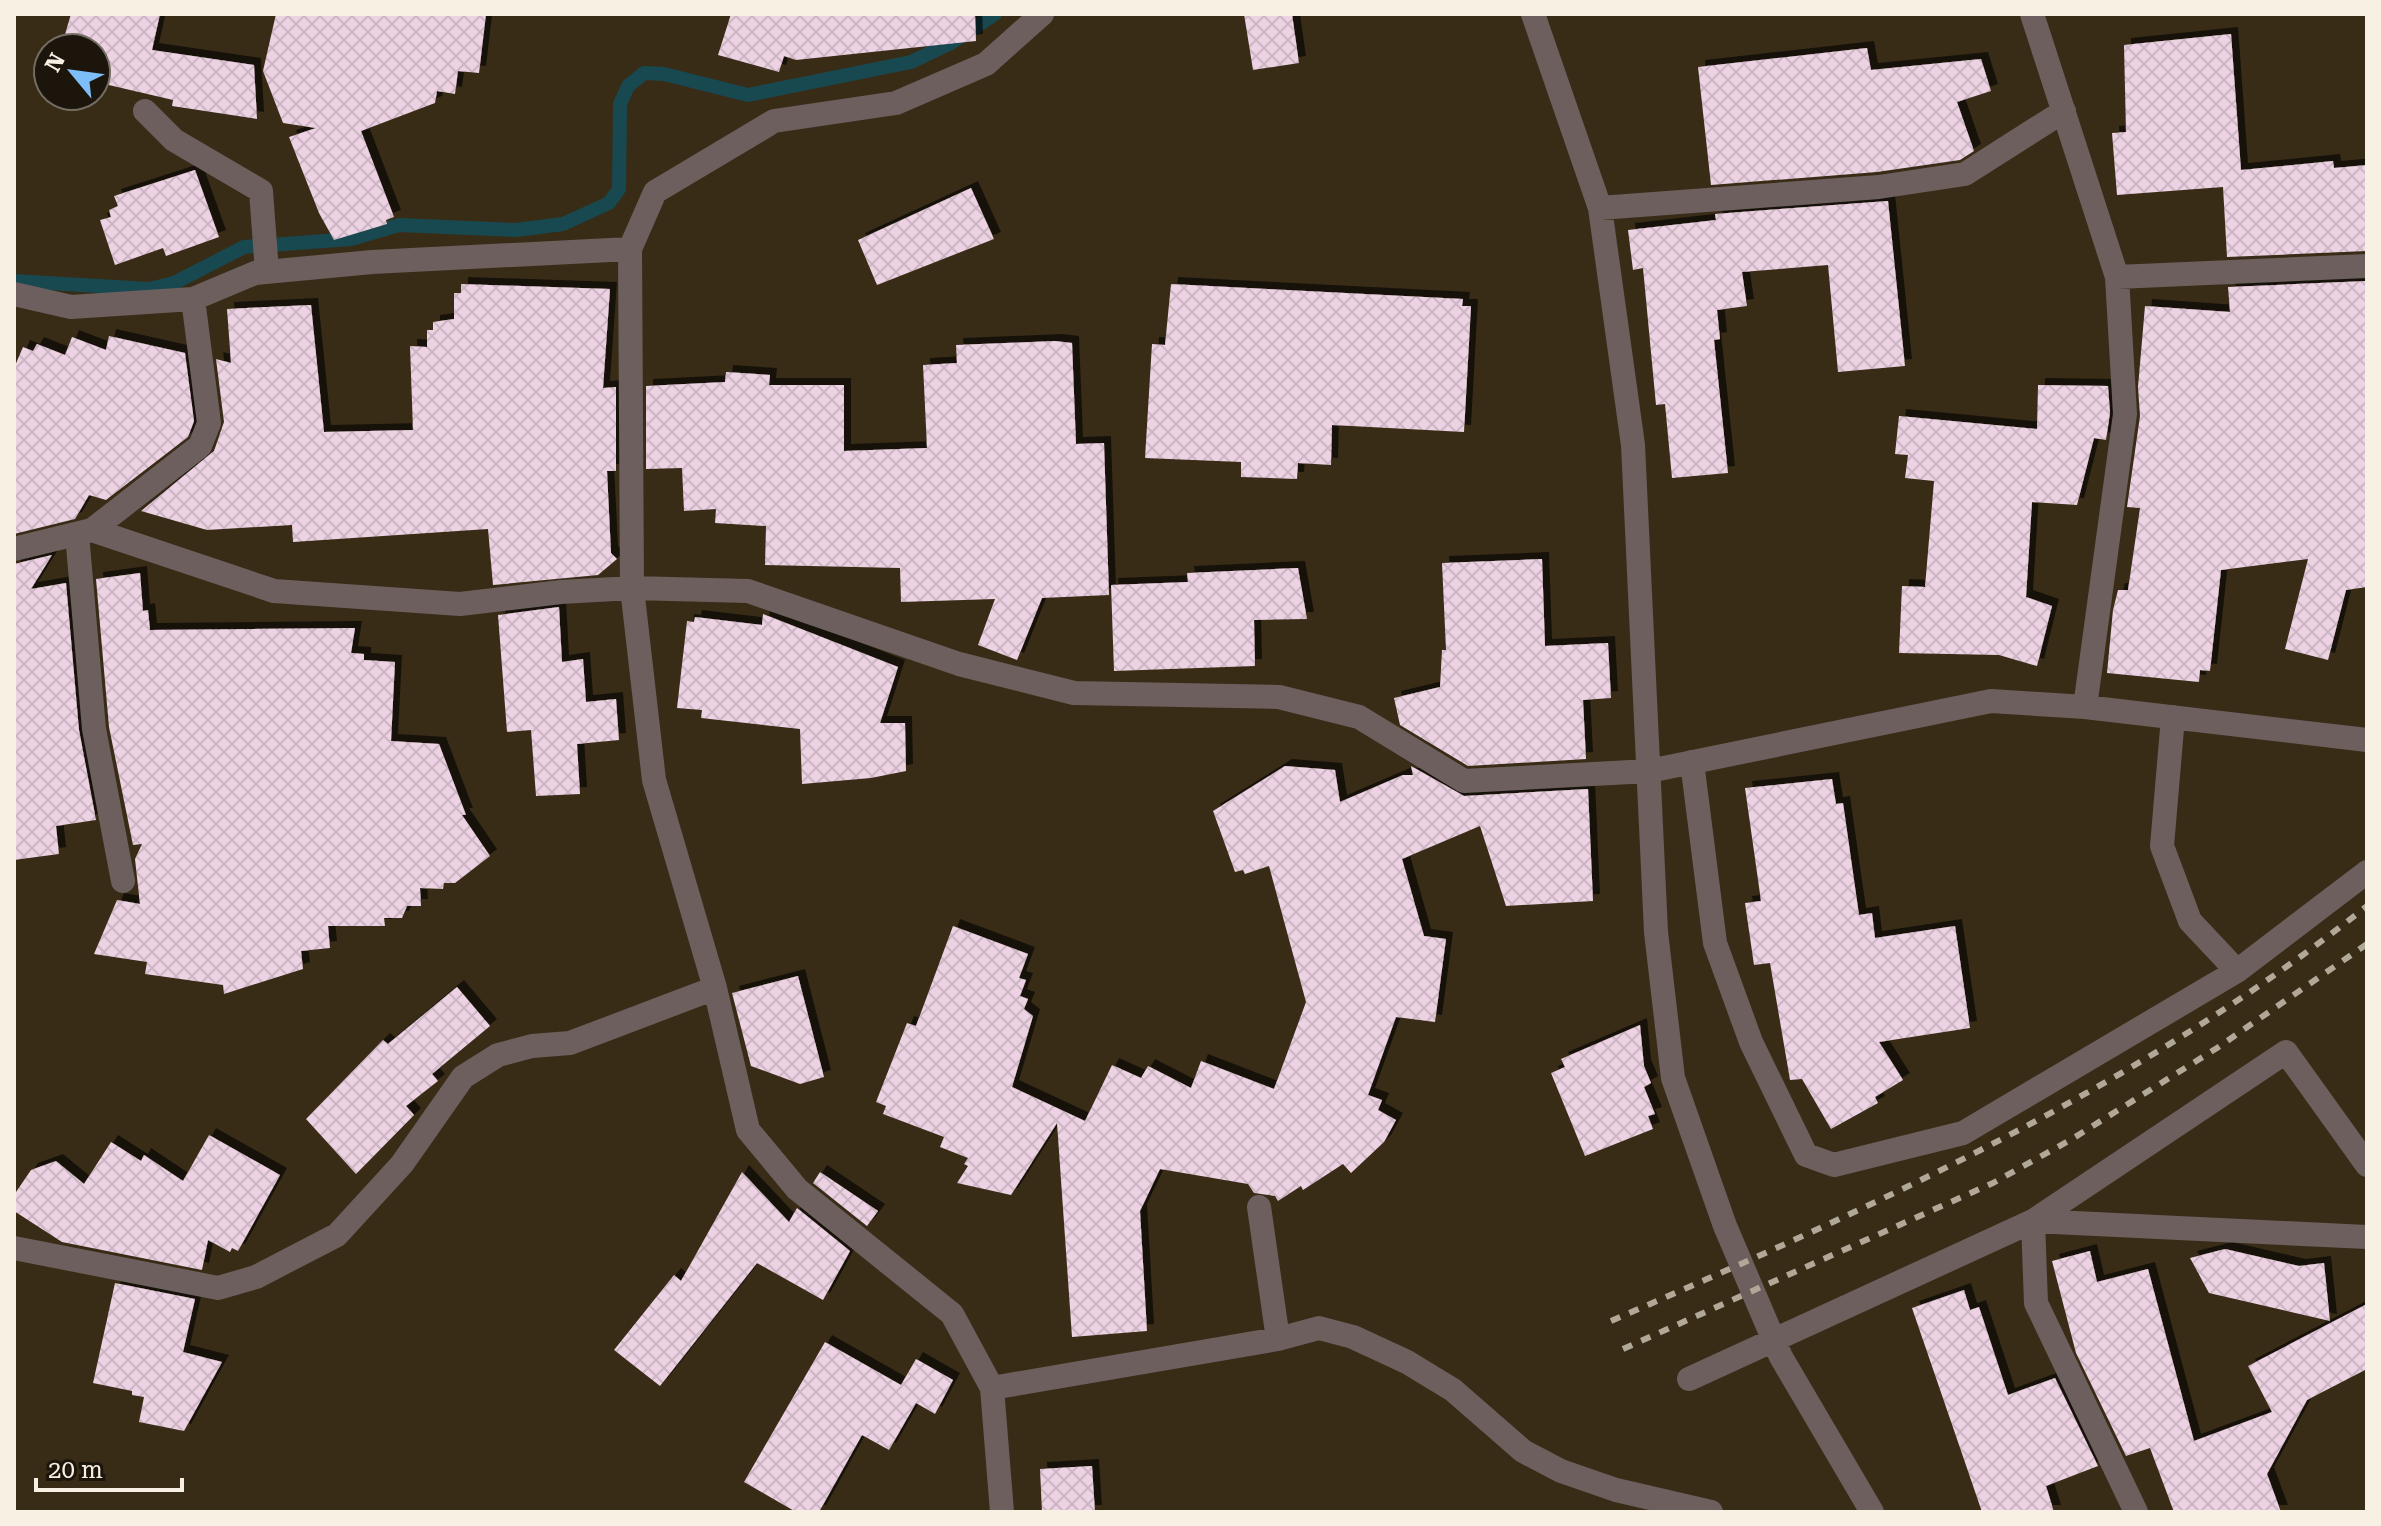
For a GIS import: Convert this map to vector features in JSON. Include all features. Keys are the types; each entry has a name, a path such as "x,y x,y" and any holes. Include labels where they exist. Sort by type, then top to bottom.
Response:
{"street":[{"path":"1002,1512 992,1388 952,1314 797,1189 748,1130 715,988 654,780 632,588 630,249 655,192 774,121 896,103 986,64 1042,14"},
{"path":"1533,14 1600,208 1633,445 1656,932 1673,1078 1725,1226 1781,1357 1872,1512"},
{"path":"2032,14 2117,277 2125,414 2085,707"},
{"path":"145,111 174,140 261,191 267,272"},
{"path":"1600,208 1879,187 1965,174 2064,111"},
{"path":"14,294 71,307 193,299 255,273 630,249"},
{"path":"2117,277 2367,266"},
{"path":"14,549 85,532 200,446 209,423 193,299"},
{"path":"85,532 274,591 460,604 561,592 632,588 748,591 959,664 1074,693 1279,697 1359,717 1464,781 1649,771 1991,701 2085,707 2367,740"},
{"path":"85,532 94,729 123,881"},
{"path":"2173,717 2162,846 2190,921 2237,971"},
{"path":"1692,762 1715,943 1751,1042 1806,1155 1834,1165 1963,1133 2237,971 2367,872"},
{"path":"14,1248 218,1288 256,1277 337,1235 402,1164 463,1077 498,1055 532,1046 570,1043 715,988"},
{"path":"1689,1379 2033,1221 2286,1052 2367,1165"},
{"path":"1259,1207 1278,1339"},
{"path":"2033,1221 2367,1237"},
{"path":"2033,1221 2036,1303 2136,1512"},
{"path":"992,1388 1278,1339 1319,1328 1353,1337 1407,1362 1453,1390 1523,1451 1561,1471 1616,1490 1711,1512"}],"building":[{"path":"71,14 160,14 152,50 254,65 257,119 172,106 173,100 112,86 112,32 66,32"},
{"path":"276,14 486,14 479,73 458,71 455,94 437,91 435,103 361,131 394,217 386,220 387,224 334,240 319,213 289,137 316,128 283,123 263,71"},
{"path":"731,14 975,14 976,41 796,60 784,56 779,72 718,55"},
{"path":"1244,14 1292,14 1299,63 1253,70"},
{"path":"2231,34 2241,170 2333,161 2334,168 2367,165 2367,251 2227,257 2223,187 2117,195 2112,133 2126,132 2124,45"},
{"path":"1867,48 1871,70 1981,59 1991,91 1957,102 1974,151 1960,160 1877,172 1711,185 1698,67"},
{"path":"195,170 219,237 166,256 163,248 115,265 100,220 111,217 109,210 118,206 114,196"},
{"path":"971,188 994,239 877,285 858,240"},
{"path":"1888,201 1905,366 1838,372 1828,265 1742,272 1747,306 1717,310 1720,339 1714,340 1728,473 1672,478 1665,404 1656,405 1643,268 1633,270 1628,230 1716,220 1715,214"},
{"path":"2367,281 2367,587 2346,590 2328,660 2285,649 2308,559 2221,570 2210,671 2200,670 2199,682 2107,673 2113,610 2118,590 2128,590 2140,508 2127,507 2140,416 2138,387 2145,306 2230,312 2228,287"},
{"path":"461,284 610,289 603,388 616,387 616,471 607,471 611,553 617,559 598,575 493,585 488,529 293,542 292,525 207,530 141,511 214,451 224,422 216,359 231,363 227,309 311,305 324,432 413,430 410,346 427,347 427,330 433,330 433,322 454,319 454,293 461,293"},
{"path":"1171,284 1463,299 1462,306 1471,306 1464,432 1332,425 1331,465 1298,463 1297,479 1241,477 1241,462 1145,458 1152,344 1165,345"},
{"path":"109,336 185,353 194,421 188,437 106,500 89,495 75,519 14,534 14,368 23,347 33,351 37,344 65,355 72,337 106,350"},
{"path":"1072,343 1076,444 1104,443 1109,595 1042,598 1017,660 978,645 995,599 901,602 900,568 765,565 766,526 715,523 716,509 684,511 682,468 646,469 646,386 725,382 726,372 770,375 769,385 844,385 844,451 927,448 923,365 957,363 956,345"},
{"path":"2038,385 2108,386 2110,413 2106,440 2094,438 2077,505 2032,502 2026,597 2052,606 2037,666 1999,655 1899,653 1902,586 1925,587 1934,481 1905,478 1908,455 1895,454 1899,416 2037,429"},
{"path":"52,555 31,589 66,583 79,730 96,820 56,826 59,854 14,860 14,564"},
{"path":"1542,559 1545,646 1608,643 1611,698 1583,700 1586,759 1468,766 1400,725 1394,698 1440,687 1442,650 1446,650 1442,563"},
{"path":"1298,568 1307,619 1254,620 1255,666 1114,671 1111,585 1188,582 1187,573"},
{"path":"140,573 143,611 148,610 150,630 355,628 351,653 364,654 364,660 395,662 391,741 439,744 466,815 462,815 490,856 455,883 444,883 443,889 420,888 421,906 407,906 402,918 384,918 385,926 328,926 330,948 301,951 303,969 224,994 223,985 145,974 147,962 94,954 117,900 140,904 135,859 142,844 133,845 109,727 96,579"},
{"path":"559,607 562,662 583,659 586,702 616,699 619,740 577,744 580,794 536,796 531,730 507,732 498,615"},
{"path":"763,614 898,667 880,723 905,723 906,771 871,778 802,784 800,729 701,718 702,710 677,708 687,621 694,622 695,617 762,625"},
{"path":"1285,766 1335,770 1340,802 1403,775 1413,775 1411,766 1464,796 1588,789 1593,901 1506,906 1480,826 1402,859 1424,936 1446,939 1435,1022 1396,1017 1368,1095 1382,1100 1378,1110 1396,1120 1384,1142 1351,1173 1343,1164 1303,1190 1301,1186 1278,1201 1275,1196 1254,1193 1248,1184 1160,1169 1140,1211 1147,1331 1072,1337 1057,1123 1011,1195 957,1183 968,1166 964,1164 968,1158 940,1147 944,1137 883,1114 886,1106 876,1102 907,1023 916,1026 953,926 1028,954 1019,978 1026,980 1020,996 1028,999 1024,1009 1033,1016 1012,1087 1085,1121 1112,1065 1141,1078 1148,1066 1191,1088 1201,1061 1274,1089 1306,1002 1269,866 1245,874 1243,870 1235,872 1213,811"},
{"path":"1832,779 1836,804 1843,803 1859,915 1872,913 1875,938 1955,926 1970,1028 1879,1042 1903,1080 1875,1097 1878,1103 1831,1129 1802,1079 1790,1080 1770,963 1754,965 1745,903 1761,901 1745,788"},
{"path":"798,976 824,1077 800,1084 751,1066 732,993"},
{"path":"457,987 490,1026 432,1074 438,1081 406,1106 414,1115 356,1174 306,1119 383,1040 388,1044"},
{"path":"1640,1025 1644,1066 1651,1083 1644,1087 1655,1114 1648,1116 1653,1129 1585,1156 1551,1073 1565,1067 1561,1059"},
{"path":"209,1135 280,1175 238,1251 232,1248 230,1252 208,1240 202,1270 62,1242 14,1211 14,1195 31,1170 56,1161 84,1184 111,1142 141,1161 144,1155 183,1181"},
{"path":"742,1172 789,1222 797,1208 850,1251 823,1300 757,1263 660,1386 614,1350 674,1275 681,1281"},
{"path":"820,1172 878,1211 867,1226 813,1183"},
{"path":"2225,1249 2299,1266 2324,1263 2330,1321 2209,1293 2190,1258"},
{"path":"2090,1251 2097,1282 2148,1269 2194,1441 2272,1412 2248,1366 2367,1304 2367,1369 2307,1400 2267,1474 2281,1512 2174,1512 2150,1448 2126,1456 2076,1353 2052,1261"},
{"path":"115,1283 195,1299 183,1352 222,1362 184,1431 139,1422 144,1397 132,1395 132,1391 93,1383"},
{"path":"1964,1290 1970,1310 1979,1307 2008,1395 2055,1378 2098,1466 2046,1486 2054,1512 1982,1512 1912,1308"},
{"path":"825,1342 901,1385 916,1359 953,1380 935,1414 916,1403 889,1450 862,1435 819,1512 796,1512 744,1482"},
{"path":"1092,1466 1095,1512 1042,1512 1040,1469"}],"waterway":[{"path":"14,281 149,289 174,283 244,247 351,239 399,225 516,230 563,224 609,203 619,189 620,104 628,86 644,73 664,74 748,95 911,62 951,43 995,14"}],"railway":[{"path":"1611,1321 1907,1187 2098,1087 2280,971 2367,906"},
{"path":"1623,1349 1993,1183 2072,1139 2217,1048 2367,944"}]}
